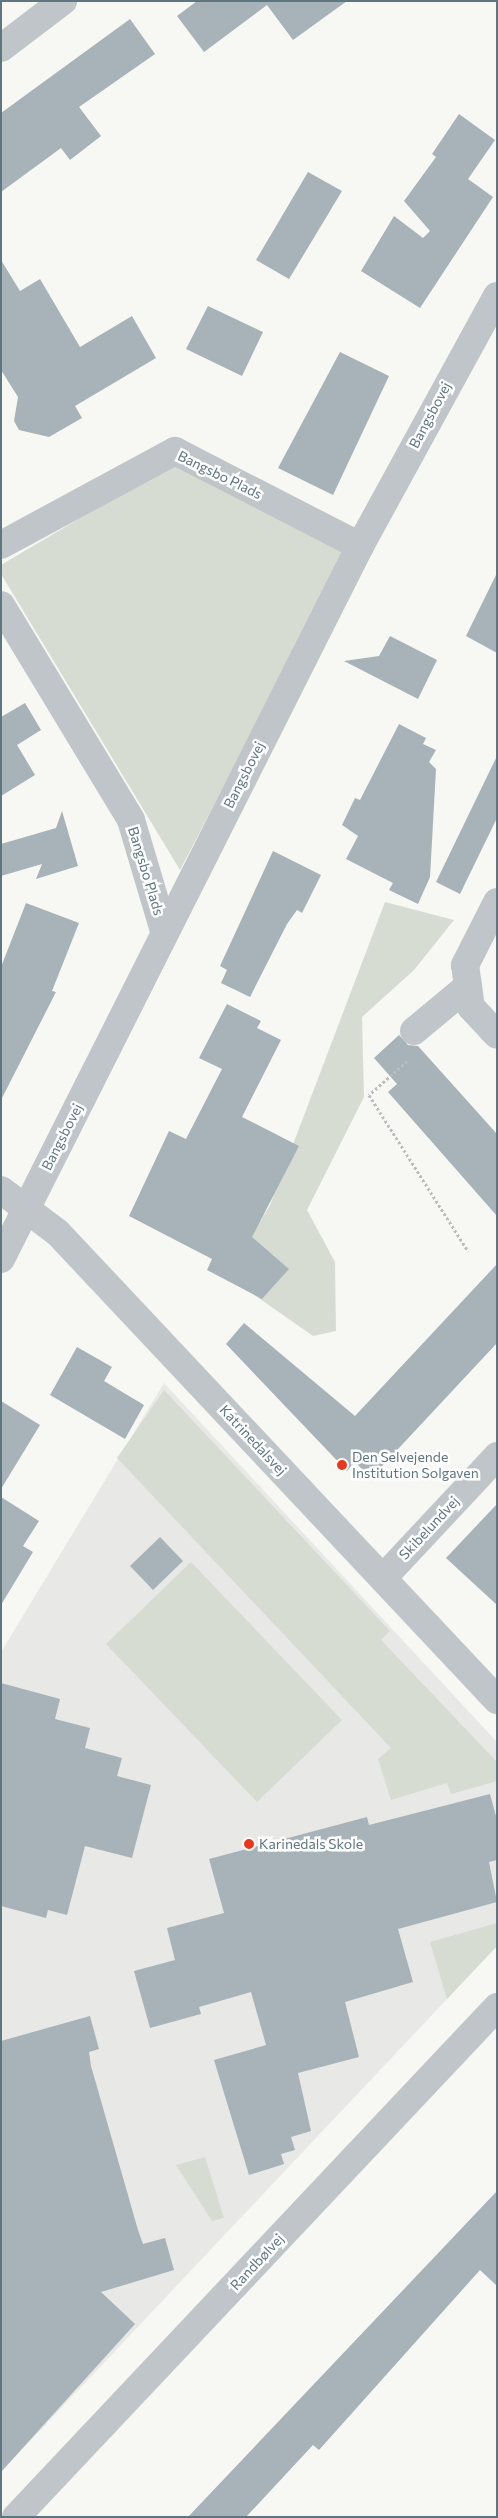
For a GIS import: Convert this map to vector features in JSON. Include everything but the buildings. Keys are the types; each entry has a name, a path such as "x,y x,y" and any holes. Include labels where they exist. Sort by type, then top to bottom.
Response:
{"street":[{"path":"1,48 63,1"},
{"name":"Bangsbovej","path":"1,1259 360,546 497,296"},
{"name":"Bangsbo Plads","path":"1,546 175,451 360,546"},
{"name":"Bangsbo Plads","path":"1,606 130,820 164,932"},
{"path":"497,902 465,965 471,1007 497,1035"},
{"path":"414,1031 468,986"},
{"name":"Katrinedalsvej","path":"1,1190 25,1211 58,1233 497,1700"},
{"name":"Skibelundvej","path":"383,1578 497,1456"},
{"name":"Randbølvej","path":"16,2517 497,2007"}],"path":[{"path":"414,1031 426,1045 369,1095 468,1251"}],"shaded area":[{"path":"175,462 347,550 180,870 1,574 1,565"},
{"path":"385,902 454,920 414,970 362,1017 364,1097 307,1210 335,1262 336,1331 313,1336 227,1276 270,1205"},
{"name":"Karinedals Skole","path":"164,1383 497,1742 497,1946 1,2472 1,1652"},
{"path":"164,1390 390,1631 381,1640 497,1762 497,1781 451,1794 447,1783 391,1800 378,1759 391,1748 117,1458"},
{"path":"191,1562 342,1720 257,1802 106,1644"},
{"path":"497,1923 497,1946 447,1999 430,1942"},
{"path":"205,2157 224,2218 212,2221 176,2165"}],"place":[{"name":"Den Selvejende Institution Solgaven","path":"342,1465"},
{"name":"Karinedals Skole","path":"249,1844"}]}
